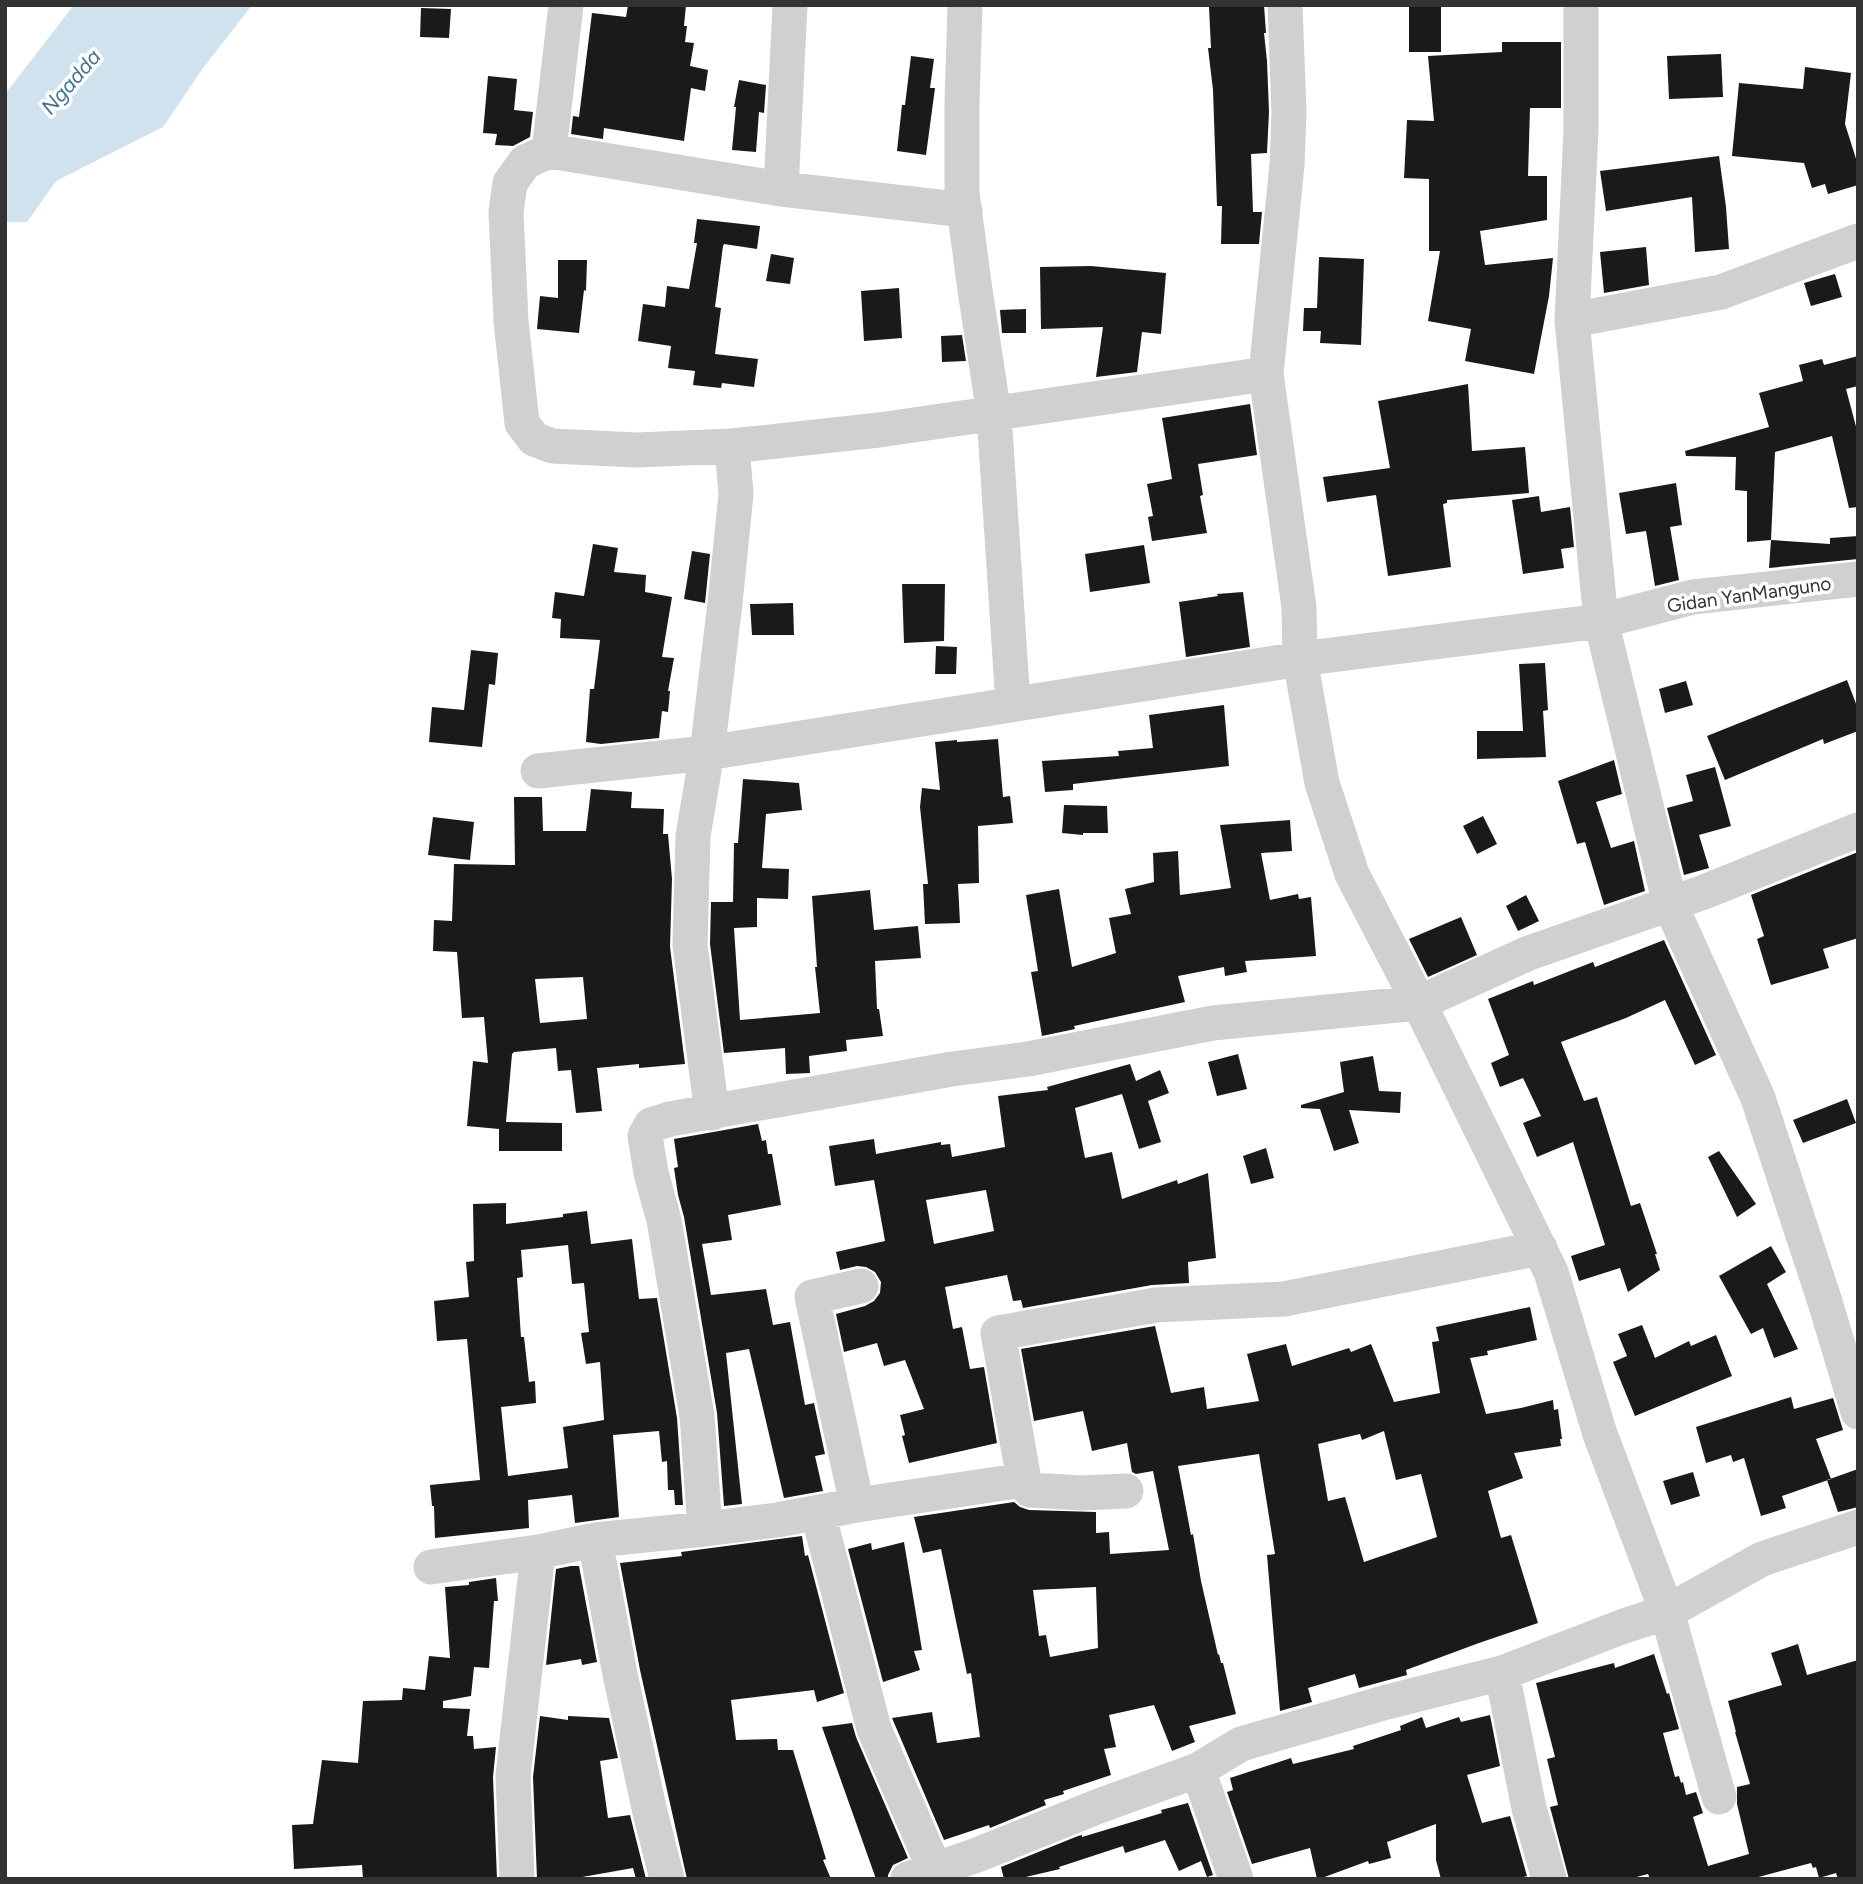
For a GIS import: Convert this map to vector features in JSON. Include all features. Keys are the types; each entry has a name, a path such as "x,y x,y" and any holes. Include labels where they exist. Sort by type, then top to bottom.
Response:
{"street":[{"path":"550,152 566,5"},
{"path":"781,188 790,5"},
{"path":"965,5 962,193 994,414 1013,704"},
{"path":"1285,5 1289,125 1287,165 1266,374 1300,607 1300,659 1322,783 1352,874 1419,1003 1551,1272 1600,1434 1667,1612 1719,1797"},
{"path":"1581,5 1581,130 1572,320 1601,621 1670,904 1758,1098 1858,1412"},
{"path":"965,210 781,188 550,152 525,162 510,183 506,212 511,321 522,423 534,439 552,446 637,450 732,446 878,430 1266,374"},
{"path":"1572,320 1721,292 1858,242"},
{"path":"712,1112 690,945 693,836 706,754 737,494 732,446"},
{"name":"Gidan YanManguno","path":"538,771 706,754 1300,659 1601,621 1693,597 1858,579"},
{"path":"705,1529 697,1416 664,1220 651,1173 645,1136 651,1125 670,1119 952,1069 1028,1059 1213,1023 1419,1003 1529,953 1704,892 1858,830"},
{"path":"1126,1491 1081,1493 1030,1490 1024,1480 998,1333 1156,1305 1284,1299 1540,1248"},
{"path":"858,1505 812,1297 861,1286"},
{"path":"431,1567 538,1552 595,1540 705,1529 1024,1480"},
{"path":"818,1513 874,1729 922,1874 1198,1770 1241,1744 1387,1702 1502,1673 1667,1612 1762,1559 1858,1527"},
{"path":"595,1540 623,1688 667,1879"},
{"path":"517,1879 513,1776 538,1552"},
{"path":"1502,1673 1529,1808 1549,1879"},
{"path":"1198,1770 1236,1879"}],"water":[{"name":"Ngadda","path":"74,5 252,5 203,68 163,127 56,181 27,222 5,222 5,94"}],"building":[{"path":"628,5 686,5 685,42 694,43 690,66 708,70 705,91 691,88 684,141 604,128 603,139 571,134 573,116 579,117 592,13 626,17"},
{"path":"1264,5 1269,112 1267,153 1251,154 1253,212 1262,212 1259,244 1221,244 1222,206 1217,206 1213,90 1208,48 1211,48 1209,7"},
{"path":"1409,5 1441,5 1441,52 1409,52"},
{"path":"421,8 451,9 449,38 420,37"},
{"path":"1502,42 1561,42 1561,108 1530,108 1528,176 1547,176 1547,220 1480,231 1485,265 1553,258 1549,296 1534,374 1465,361 1471,329 1428,321 1440,251 1429,251 1429,179 1404,178 1407,120 1434,121 1428,56 1502,52"},
{"path":"1721,54 1723,97 1669,99 1667,56"},
{"path":"911,56 934,59 930,88 935,88 926,155 897,151"},
{"path":"1805,67 1851,73 1845,124 1858,165 1858,185 1828,194 1825,184 1812,188 1804,163 1732,156 1739,83 1803,89"},
{"path":"488,76 517,79 514,110 533,112 530,137 513,146 495,145 497,134 483,133"},
{"path":"739,80 766,85 764,113 759,112 756,152 732,150 734,107"},
{"path":"1719,156 1729,249 1695,252 1692,197 1606,211 1600,171"},
{"path":"697,219 760,226 757,249 724,244 715,307 721,308 715,354 758,359 754,387 722,383 721,388 693,385 695,371 668,368 671,346 638,341 643,304 665,307 667,286 689,289 697,243 694,243"},
{"path":"1646,247 1649,285 1604,293 1600,252"},
{"path":"771,254 794,258 790,284 766,281"},
{"path":"1319,257 1364,259 1361,345 1320,343 1321,331 1303,331 1304,308 1317,308"},
{"path":"558,260 587,260 586,291 584,290 579,333 537,329 540,296 558,298"},
{"path":"1091,266 1166,273 1161,334 1142,332 1137,372 1096,377 1103,327 1041,329 1040,267"},
{"path":"1835,274 1842,297 1811,306 1804,283"},
{"path":"899,288 902,338 864,341 861,291"},
{"path":"1026,309 1026,333 1002,333 1000,310"},
{"path":"962,335 966,361 942,362 941,336"},
{"path":"1858,356 1858,386 1846,389 1858,434 1858,507 1849,508 1832,436 1775,452 1771,540 1747,542 1747,491 1735,490 1736,457 1686,456 1685,451 1769,427 1759,393 1803,381 1799,365 1822,359 1824,365"},
{"path":"1468,384 1472,451 1525,447 1529,493 1447,500 1447,503 1443,504 1451,567 1388,576 1376,495 1327,502 1323,477 1390,468 1378,401"},
{"path":"1250,404 1257,455 1198,464 1203,495 1200,496 1207,533 1152,541 1148,517 1153,516 1147,484 1172,479 1162,418"},
{"path":"1676,483 1682,525 1670,527 1679,580 1655,586 1646,531 1626,534 1619,493"},
{"path":"1539,496 1541,512 1570,507 1574,547 1561,549 1564,568 1523,574 1512,500"},
{"path":"1858,536 1858,559 1769,568 1771,540 1830,544 1830,538"},
{"path":"593,544 618,548 614,572 646,575 645,592 672,597 662,657 674,658 668,691 668,712 662,711 659,738 601,744 586,742 590,689 594,689 600,640 560,638 561,619 552,618 555,592 584,596"},
{"path":"1144,545 1150,583 1090,592 1085,554"},
{"path":"692,551 710,554 705,603 684,599"},
{"path":"902,584 945,584 944,641 904,643"},
{"path":"1243,592 1250,647 1186,657 1179,602"},
{"path":"793,603 794,635 752,635 750,604"},
{"path":"936,646 957,647 956,674 935,674"},
{"path":"471,650 498,653 495,685 489,684 482,747 429,742 432,707 464,710"},
{"path":"1545,663 1548,710 1543,711 1546,757 1477,759 1477,731 1523,731 1519,664"},
{"path":"1847,680 1858,709 1858,731 1824,744 1823,739 1725,780 1707,736"},
{"path":"1686,681 1693,705 1665,713 1659,689"},
{"path":"1224,705 1229,766 1073,784 1073,790 1045,792 1042,761 1119,756 1118,751 1153,748 1149,715"},
{"path":"998,739 1003,797 1010,796 1013,823 978,826 979,883 958,884 960,923 925,924 923,884 928,884 920,807 922,788 940,790 935,742"},
{"path":"1614,760 1622,794 1596,802 1611,848 1634,841 1645,891 1604,905 1585,842 1577,844 1558,781"},
{"path":"1715,767 1731,826 1699,835 1709,868 1684,875 1667,808 1693,801 1686,775"},
{"path":"743,779 799,783 802,810 766,814 762,868 789,869 788,899 757,898 757,927 734,928 740,1020 820,1013 812,896 870,890 874,930 918,926 921,958 875,961 877,1009 883,1036 846,1040 847,1051 809,1056 810,1073 786,1074 785,1048 724,1053 710,944 711,902 733,902 734,843 738,843"},
{"path":"591,789 632,792 631,808 664,809 663,834 668,834 672,879 670,947 685,1064 597,1068 602,1111 576,1113 571,1070 558,1071 556,1048 514,1052 506,1122 562,1123 562,1151 499,1151 499,1129 467,1126 473,1061 488,1063 484,1017 462,1018 457,952 433,951 434,920 452,921 454,864 515,865 514,797 542,797 543,831 586,831","holes":["583,977 587,1019 540,1023 535,979"]},
{"path":"1064,805 1107,806 1108,833 1062,833"},
{"path":"1483,816 1497,844 1477,854 1463,826"},
{"path":"433,817 474,822 470,860 428,855"},
{"path":"1290,820 1292,851 1261,853 1270,900 1298,894 1299,899 1311,897 1316,956 1245,961 1247,972 1225,976 1224,967 1178,976 1185,1002 1074,1026 1075,1029 1042,1036 1031,972 1038,971 1026,895 1059,889 1072,967 1116,953 1109,918 1131,914 1125,889 1154,882 1153,853 1178,851 1180,895 1231,888 1220,825"},
{"path":"1858,852 1858,938 1823,949 1829,968 1771,985 1757,939 1764,936 1751,895"},
{"path":"1526,895 1539,921 1518,931 1506,906"},
{"path":"1461,917 1477,955 1428,977 1409,939"},
{"path":"1664,940 1716,1055 1695,1065 1665,1000 1561,1042 1584,1101 1597,1097 1631,1206 1640,1203 1657,1254 1660,1270 1628,1292 1620,1268 1579,1281 1571,1256 1605,1245 1573,1142 1537,1157 1523,1123 1541,1116 1523,1078 1500,1087 1491,1063 1509,1055 1488,999 1593,962 1595,967"},
{"path":"1238,1054 1247,1089 1217,1096 1208,1062"},
{"path":"1373,1056 1379,1091 1401,1092 1400,1113 1349,1110 1359,1143 1334,1151 1320,1109 1301,1108 1301,1105 1344,1092 1340,1062"},
{"path":"1130,1064 1136,1081 1160,1070 1169,1093 1148,1101 1161,1142 1139,1149 1122,1094 1075,1108 1085,1158 1112,1152 1122,1199 1177,1180 1178,1184 1208,1173 1216,1258 1188,1262 1189,1283 1152,1285 1023,1308 1021,1300 1013,1301 1007,1275 945,1287 953,1329 962,1327 970,1369 984,1367 997,1443 909,1463 900,1415 924,1409 905,1360 884,1366 877,1343 844,1352 836,1314 874,1301 880,1293 881,1282 875,1272 866,1267 840,1270 836,1252 885,1241 874,1180 835,1186 829,1146 874,1139 876,1154 941,1142 941,1145 950,1144 952,1157 1005,1147 998,1096 1048,1090 1047,1087","holes":["986,1190 994,1231 934,1244 926,1200"]},
{"path":"1847,1099 1856,1123 1803,1143 1793,1120"},
{"path":"758,1124 762,1141 766,1140 768,1154 772,1154 781,1205 728,1215 732,1240 702,1244 711,1295 766,1289 773,1325 790,1322 805,1405 814,1403 825,1454 815,1456 823,1491 784,1498 749,1349 726,1353 742,1504 724,1506 717,1413 678,1195 674,1139"},
{"path":"1266,1148 1274,1178 1251,1184 1243,1156"},
{"path":"1719,1151 1756,1204 1737,1217 1708,1157"},
{"path":"506,1203 506,1224 563,1217 563,1214 587,1211 591,1244 632,1239 639,1299 657,1298 677,1418 683,1505 675,1505 674,1490 668,1490 667,1461 662,1462 659,1431 613,1435 619,1517 575,1523 572,1495 528,1500 529,1528 435,1538 430,1485 480,1480 467,1339 437,1341 434,1301 469,1297 466,1262 474,1261 473,1204","holes":["568,1245 572,1284 584,1283 589,1332 581,1333 586,1364 600,1362 604,1420 563,1427 568,1468 508,1476 501,1407 536,1403 535,1381 529,1382 524,1337 521,1337 517,1278 523,1277 521,1250"]},
{"path":"1771,1246 1786,1272 1767,1284 1798,1349 1774,1358 1763,1328 1751,1334 1719,1276"},
{"path":"1530,1307 1537,1340 1487,1351 1488,1355 1470,1358 1486,1414 1553,1400 1554,1410 1558,1409 1561,1446 1514,1453 1523,1478 1488,1491 1501,1538 1511,1535 1538,1623 1406,1670 1407,1675 1359,1688 1355,1674 1308,1688 1312,1702 1280,1711 1267,1555 1275,1554 1259,1454 1178,1466 1218,1655 1223,1663 1236,1714 1189,1726 1195,1742 1172,1751 1154,1705 1109,1715 1116,1747 1104,1749 1111,1775 1063,1791 1064,1794 1044,1800 1046,1805 990,1828 989,1825 944,1840 892,1718 932,1712 937,1743 980,1737 971,1673 967,1674 941,1549 923,1553 914,1517 1014,1502 1029,1510 1096,1512 1096,1533 1109,1532 1110,1554 1169,1550 1153,1471 1136,1474 1132,1472 1127,1443 1092,1451 1083,1411 1034,1421 1021,1349 1155,1326 1171,1393 1204,1387 1207,1409 1259,1401 1247,1354 1286,1344 1292,1366 1349,1348 1351,1352 1371,1344 1394,1402 1440,1393 1432,1342 1439,1341 1436,1327","holes":["1384,1431 1396,1480 1421,1474 1437,1537 1364,1562 1345,1497 1328,1501 1318,1444 1360,1434 1362,1440","1096,1587 1098,1648 1050,1657 1046,1635 1039,1636 1033,1590"]},
{"path":"1642,1325 1655,1358 1689,1341 1691,1346 1716,1335 1732,1376 1635,1416 1613,1362 1627,1356 1618,1334"},
{"path":"1791,1397 1794,1409 1833,1398 1843,1430 1816,1439 1831,1479 1782,1496 1786,1508 1761,1516 1744,1458 1733,1462 1731,1455 1706,1463 1696,1427"},
{"path":"1858,1469 1858,1507 1838,1512 1827,1480"},
{"path":"1693,1472 1700,1496 1671,1505 1663,1481"},
{"path":"802,1536 805,1556 808,1555 844,1693 817,1702 814,1690 731,1700 736,1740 777,1739 778,1750 793,1750 826,1859 823,1860 831,1879 687,1879 640,1670 620,1563 682,1556 681,1552"},
{"path":"904,1542 922,1650 914,1651 920,1670 883,1682 848,1549 871,1543 872,1550"},
{"path":"579,1566 597,1662 582,1665 581,1659 546,1665 556,1569"},
{"path":"496,1578 498,1601 494,1601 489,1668 474,1667 471,1696 443,1701 443,1708 470,1709 467,1736 473,1736 474,1749 496,1747 493,1777 497,1879 363,1879 362,1865 294,1869 292,1825 313,1824 322,1760 358,1763 363,1701 402,1700 403,1688 425,1690 429,1656 450,1658 445,1587 469,1585 469,1582"},
{"path":"1798,1644 1807,1675 1858,1660 1858,1879 1838,1879 1836,1873 1819,1878 1816,1867 1813,1868 1811,1863 1751,1879 1650,1879 1648,1874 1629,1879 1569,1879 1550,1807 1558,1805 1547,1759 1555,1757 1536,1683 1614,1663 1615,1668 1654,1654 1679,1729 1663,1733 1675,1777 1679,1776 1681,1783 1683,1782 1686,1795 1696,1792 1703,1813 1693,1817 1708,1866 1749,1854 1737,1804 1737,1787 1750,1784 1728,1701 1782,1685 1771,1653"},
{"path":"1490,1715 1500,1766 1467,1775 1482,1823 1510,1816 1527,1876 1517,1879 1441,1879 1436,1860 1436,1824 1387,1842 1391,1858 1369,1864 1368,1861 1319,1879 1310,1848 1252,1864 1227,1792 1233,1790 1230,1778 1291,1758 1293,1764 1354,1749 1353,1746 1401,1730 1400,1726 1422,1717 1426,1728 1459,1717 1461,1722"},
{"path":"540,1716 568,1720 568,1716 609,1718 618,1758 600,1761 608,1818 630,1815 646,1879 636,1879 633,1868 571,1879 537,1879 533,1777"},
{"path":"852,1723 908,1858 893,1865 888,1879 876,1879 822,1727"},
{"path":"1188,1803 1213,1875 1207,1877 1201,1861 1179,1871 1165,1840 1125,1853 1123,1846 1059,1867 1060,1869 1017,1879 1004,1879 1001,1867 1078,1836 1162,1813 1161,1810"}]}
